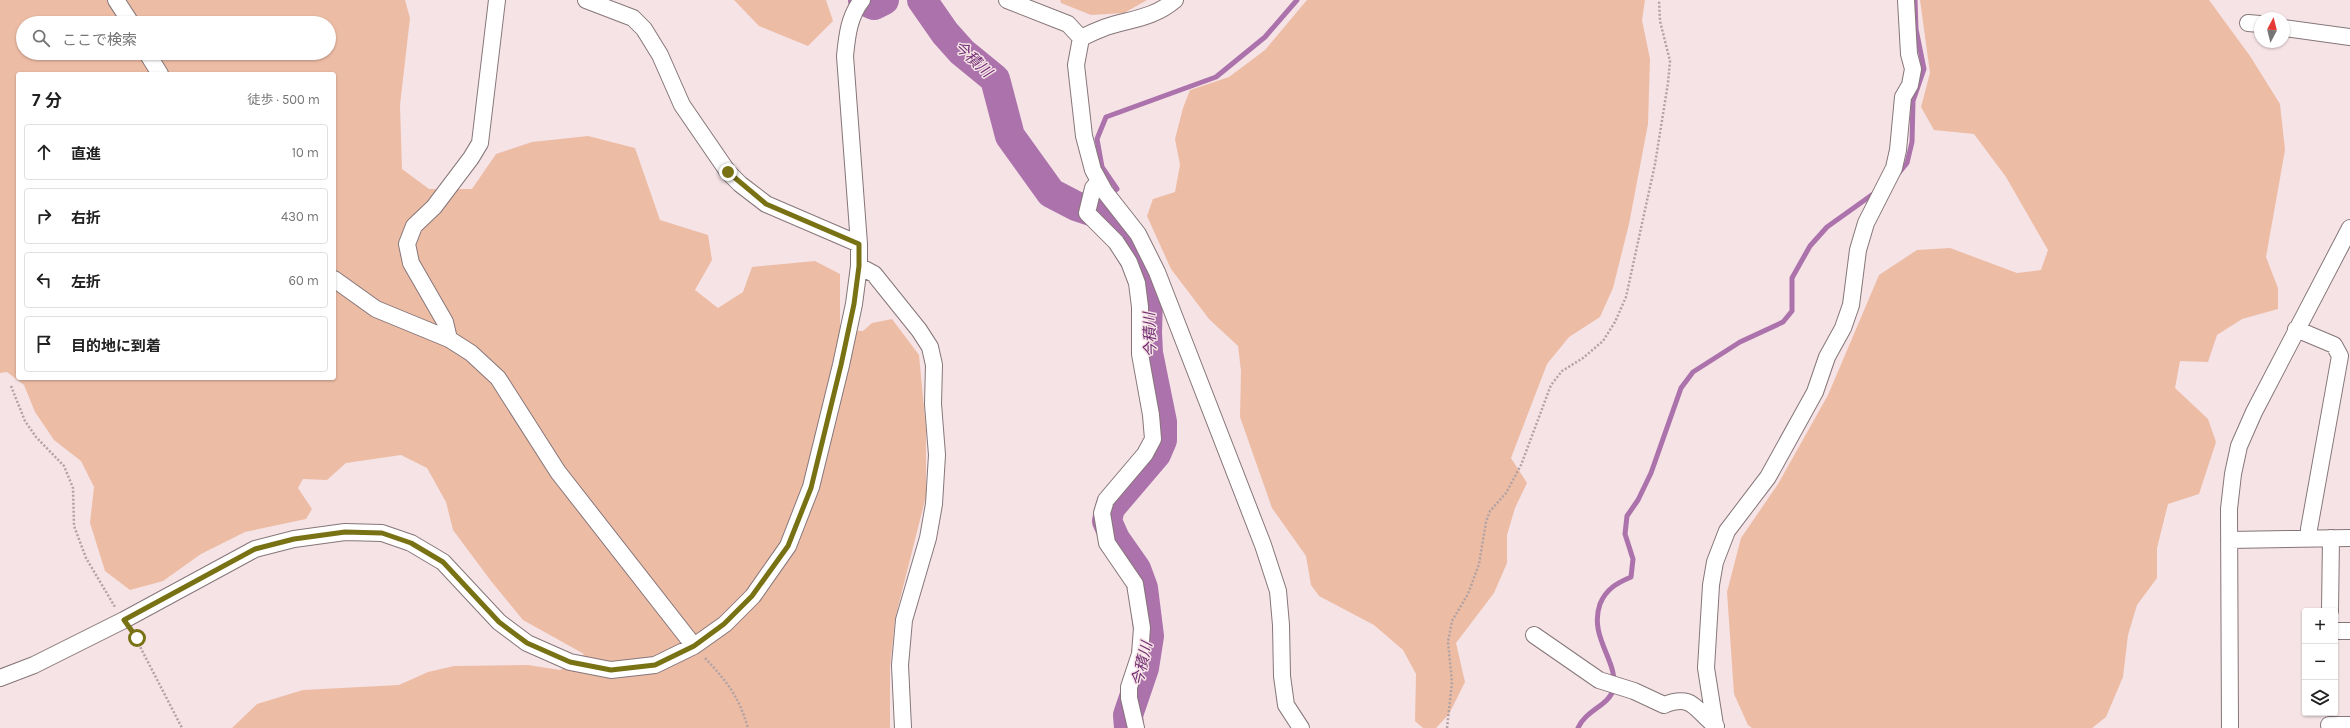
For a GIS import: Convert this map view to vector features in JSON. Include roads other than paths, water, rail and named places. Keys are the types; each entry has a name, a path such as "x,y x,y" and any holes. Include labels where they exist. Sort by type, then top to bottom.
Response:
{"street":[{"path":"116,0 126,16"},
{"path":"449,339 445,322 411,263 407,244 414,226 434,207 471,158 480,143 497,0"},
{"path":"586,0 633,18 644,29 660,55 682,105 728,172 740,184 766,204 859,244"},
{"path":"0,678 34,664 124,620 255,549 294,539 345,532 382,533 417,547 443,562 499,622 527,643 570,662 611,670 655,665 694,646 724,624 752,596 788,546 811,488 854,304 859,266 859,244 844,56 847,29 856,7 862,0"},
{"path":"1007,0 1068,24 1081,38"},
{"path":"1081,38 1107,27 1136,21 1166,8 1175,0"},
{"path":"1718,726 1706,668 1711,585 1716,562 1727,531 1768,477 1815,392 1827,357 1843,328 1851,305 1858,250 1866,223 1894,168 1898,150 1903,97 1910,85 1913,69 1909,54 1906,0"},
{"path":"2290,29 2350,37"},
{"path":"1081,38 1076,65 1084,136 1093,170 1099,181 1138,234 1158,272 1263,546 1278,591 1281,625 1282,676 1286,705 1301,728"},
{"path":"152,60 159,72"},
{"path":"1099,181 1093,188 1087,213 1116,242 1129,262 1137,283 1140,307 1140,354 1152,421 1153,439 1146,454 1106,500 1102,513 1107,543 1135,584 1142,628 1140,654 1129,687 1128,698 1136,728"},
{"path":"2230,728 2229,509 2233,474 2239,446 2254,412 2296,329 2350,228"},
{"path":"859,266 874,274 920,330 930,347 934,365 933,404 937,455 934,504 928,538 904,620 900,665 903,728"},
{"path":"336,280 376,309 449,339 471,353 498,378 558,472 694,646"},
{"path":"2296,329 2334,345 2340,356 2308,529 2309,539"},
{"path":"2330,608 2331,538"},
{"path":"2229,540 2350,538"},
{"path":"2338,631 2350,631"},
{"path":"1534,635 1599,680 1634,691 1664,705 1686,700 1698,708 1718,726"},
{"path":"2329,722 2350,725"}],"waterway":[{"name":"今積川","path":"863,0 874,5 884,0"},
{"name":"今積川","path":"922,0 945,33 962,52 995,79 1010,136 1051,193 1076,206 1100,214 1120,234 1141,271 1148,297 1148,353 1162,422 1162,440 1156,454 1110,508 1107,521 1115,539 1136,569 1143,588 1149,636 1144,668 1128,715 1129,728"},
{"path":"1100,214 1098,203 1117,189 1102,167 1097,139 1106,117 1216,77 1265,37 1297,0"},
{"path":"1898,174 1907,163 1912,142 1913,101 1924,69 1916,29 1915,0"},
{"path":"1578,728 1586,717 1607,700 1613,690 1614,680 1612,670 1601,639 1597,616 1600,604 1605,594 1612,587 1631,577 1633,559 1625,534 1627,516 1638,500 1651,473 1681,388 1693,372 1740,342 1783,322 1792,311 1792,278 1810,246 1827,227 1876,192"}]}
